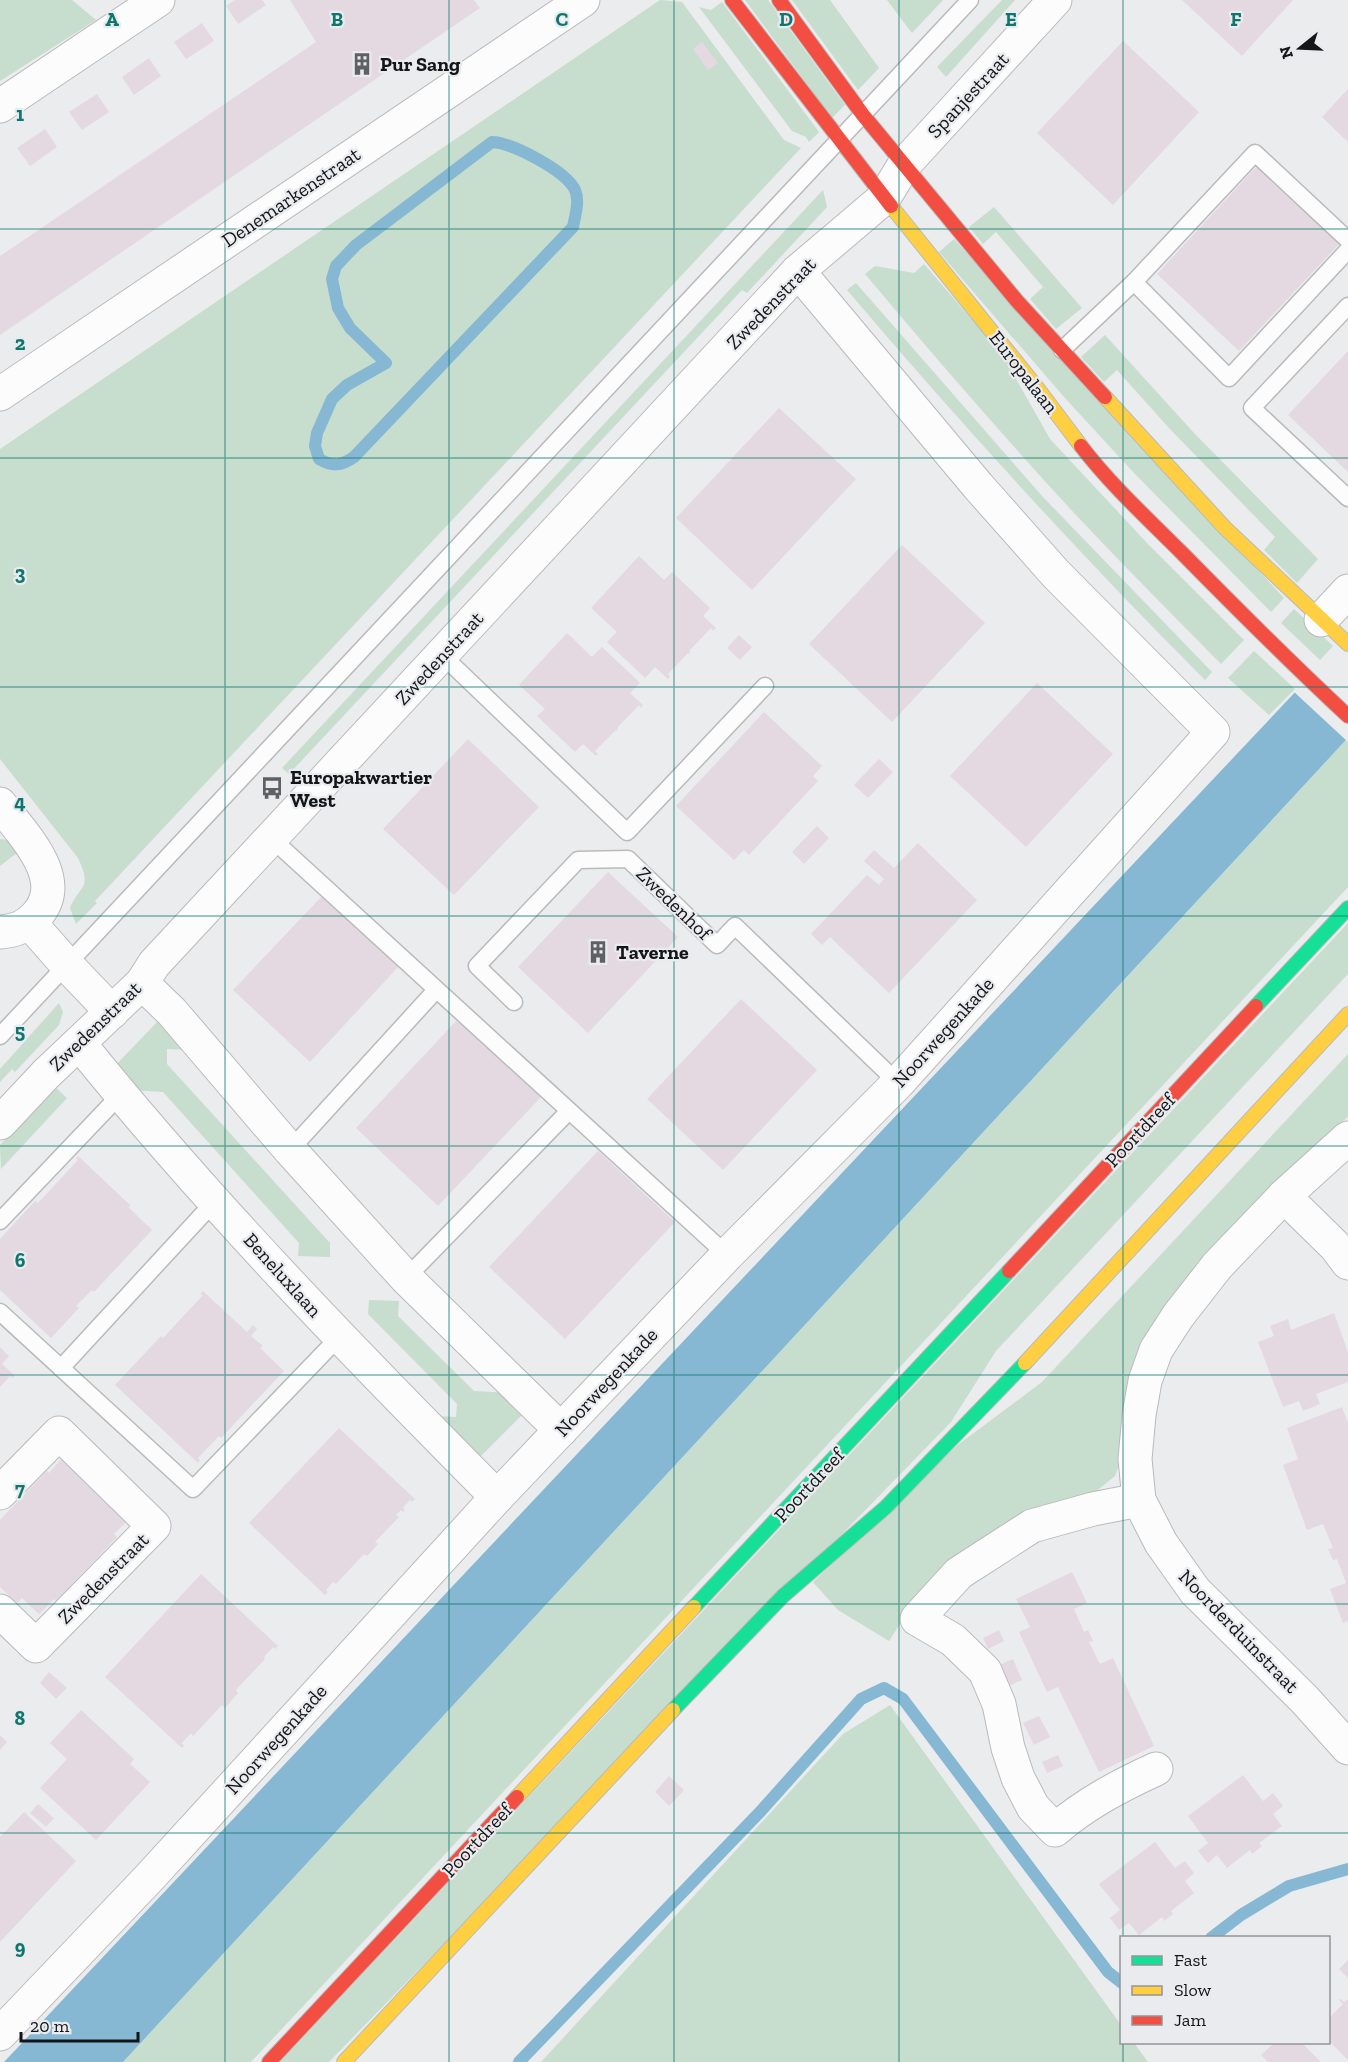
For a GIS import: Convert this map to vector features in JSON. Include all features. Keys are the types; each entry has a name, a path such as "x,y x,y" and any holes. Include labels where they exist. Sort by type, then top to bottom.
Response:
{"main road":[{"name":"Europalaan","path":"732,0 884,198 1038,389 1090,458 1161,533 1348,716"},
{"name":"Europalaan","path":"779,0 863,115 1017,301 1226,528 1337,634"},
{"name":"Poortdreef","path":"269,2062 1348,908"},
{"path":"344,2062 670,1713 783,1596 886,1507 985,1407 1348,1014"}],"street":[{"path":"0,106 158,0"},
{"name":"Denemarkenstraat","path":"0,394 583,0"},
{"name":"Spanjestraat","path":"884,198 904,165 1055,0"},
{"name":"Zwedenstraat","path":"0,1123 45,1074 142,983 154,964 798,271 884,198"},
{"name":"Noorwegenkade","path":"0,2034 149,1878 497,1497 727,1255 898,1083 1213,732 1056,573 978,486 798,271"},
{"path":"1337,634 1348,591"},
{"path":"0,804 45,866 49,881 47,897 40,911 8,930 67,965 112,1012"},
{"path":"142,983 172,1012 290,1150 406,1278 561,1430"},
{"name":"Beneluxlaan","path":"79,1043 120,1095 339,1337 497,1497"},
{"name":"Noorderduinstraat","path":"1348,1138 1284,1196 1217,1266 1178,1316 1156,1350 1145,1382 1135,1459 1139,1500 1161,1543 1195,1591 1305,1700 1348,1748"},
{"path":"1284,1196 1348,1263"},
{"name":"Zwedenstraat","path":"0,1493 59,1433 154,1526 36,1646 0,1611"},
{"path":"1139,1500 1093,1509 1032,1526 959,1573 917,1619 952,1640 985,1671 999,1704 1008,1748 1018,1778 1033,1807 1055,1830 1118,1786 1156,1769"}],"lane":[{"path":"0,1036 970,0"},
{"path":"1062,350 1134,282 1255,153 1348,240"},
{"path":"1134,282 1229,378 1348,250"},
{"path":"1348,306 1252,408 1348,498"},
{"path":"442,655 627,832 765,686"},
{"path":"271,838 727,1255"},
{"name":"Zwedenhof","path":"514,1002 477,966 578,860 628,859 717,945 735,926 898,1083"},
{"path":"290,1150 436,990"},
{"path":"0,1221 120,1095"},
{"path":"406,1278 569,1111"},
{"path":"61,1368 215,1201"},
{"path":"0,1312 194,1490 339,1337"}],"green space":[{"path":"0,0 72,0 96,20 0,81"},
{"path":"660,0 682,2 784,140 801,148 95,901 97,903 76,924 70,908 85,882 78,858 0,759 0,449"},
{"path":"745,0 768,0 845,105 832,118"},
{"path":"792,0 830,0 879,68 858,90"},
{"path":"887,0 943,0 912,33"},
{"path":"1002,0 1015,0 946,77 937,67"},
{"path":"722,2 819,132 809,142 806,137 792,131 699,7 711,10"},
{"path":"823,190 827,207 747,293 742,290 289,774 282,768"},
{"path":"994,207 1082,308 1056,329 1030,299 1043,287 996,232 983,244 969,227"},
{"path":"954,239 1284,598 1271,612 1135,474 1064,397 939,252"},
{"path":"924,264 1002,354 1050,439 1147,543 1244,640 1221,664 1048,485 865,274 875,266 914,273"},
{"path":"856,283 1042,496 1212,672 1205,680 1022,489 934,390 847,290"},
{"path":"1105,335 1194,433 1318,559 1297,583 1264,550 1275,537 1169,428 1117,370 1104,382 1081,357"},
{"path":"1294,609 1333,646 1320,660 1281,623"},
{"path":"1254,651 1295,689 1269,715 1228,678"},
{"path":"1348,738 1348,887 251,2062 123,2062"},
{"path":"0,839 15,841 22,849 0,866"},
{"path":"1348,923 1348,974 996,1351 951,1422 329,2062 280,2062"},
{"path":"59,1003 63,1012 59,1025 15,1072 12,1069 0,1082 0,1069"},
{"path":"160,1019 189,1050 167,1049 167,1064 330,1243 330,1257 298,1256 299,1243 163,1092 130,1090 112,1069"},
{"path":"1348,1054 1348,1117 1337,1126 1138,1356 1125,1394 1120,1432 1121,1460 1115,1476 1094,1493 917,1597 889,1641 838,1610 813,1582 959,1444 1042,1382"},
{"path":"55,1087 67,1098 1,1169 0,1145"},
{"path":"369,1300 399,1301 398,1316 474,1391 511,1393 528,1409 478,1459 434,1416 456,1417 457,1404 368,1314"},
{"path":"890,1705 1120,2024 1120,2044 1135,2044 1148,2062 541,2062 843,1734"}],"water":[{"path":"1348,636 1348,738 123,2062 4,2062"}],"pier":[{"path":"1348,633 1348,742 1293,691"}],"building":[{"path":"235,0 262,0 266,5 238,24 226,6"},
{"path":"290,0 474,0 480,8 0,335 0,256 316,42"},
{"path":"1182,0 1293,0 1242,56"},
{"path":"202,23 214,41 186,59 174,42"},
{"path":"1123,41 1199,112 1113,205 1037,133"},
{"path":"702,42 718,63 708,70 693,49"},
{"path":"149,58 161,76 134,95 122,77"},
{"path":"1348,89 1348,142 1322,117"},
{"path":"97,94 109,112 82,130 69,112"},
{"path":"45,129 57,147 30,166 17,148"},
{"path":"1256,167 1339,244 1239,351 1157,274"},
{"path":"1348,351 1348,472 1288,415"},
{"path":"779,408 856,479 752,590 676,518"},
{"path":"902,545 985,623 892,722 809,644"},
{"path":"639,556 664,580 672,572 710,608 703,616 716,628 713,631 711,628 690,650 690,654 688,653 668,674 670,677 668,679 655,667 645,678 607,642 617,632 591,608"},
{"path":"567,633 592,657 602,647 640,683 630,693 643,705 641,708 639,705 618,727 617,731 595,751 598,754 596,756 583,744 575,752 537,716 545,709 519,685"},
{"path":"739,635 752,647 740,660 727,648"},
{"path":"1037,683 1113,754 1026,847 950,776"},
{"path":"764,712 822,766 813,776 818,781 749,855 744,850 734,860 676,806"},
{"path":"468,739 539,807 454,895 383,829"},
{"path":"879,759 893,772 868,798 854,785"},
{"path":"817,826 829,838 804,864 792,852"},
{"path":"918,843 977,900 889,993 830,937 822,945 811,934 867,875 879,885 884,879 864,861 874,850 894,868"},
{"name":"Taverne","path":"608,872 678,937 588,1033 518,967"},
{"path":"324,894 400,965 310,1062 233,990"},
{"path":"741,999 817,1070 723,1170 647,1099"},
{"path":"458,1019 541,1097 438,1206 356,1128"},
{"path":"598,1151 675,1222 565,1339 489,1267"},
{"path":"78,1156 131,1206 128,1207 152,1230 94,1292 92,1290 76,1306 79,1308 51,1338 0,1290 0,1239 35,1201 38,1203 78,1160 76,1159"},
{"path":"203,1291 247,1332 253,1325 257,1329 251,1336 263,1346 260,1348 284,1371 221,1438 219,1436 198,1458 200,1460 198,1463 115,1385 161,1336 163,1338 203,1295 200,1294"},
{"path":"1334,1313 1348,1352 1348,1382 1316,1394 1320,1404 1303,1411 1299,1401 1283,1407 1258,1342 1274,1336 1270,1326 1288,1319 1291,1330"},
{"path":"0,1347 9,1356 2,1364 15,1376 13,1378 10,1376 0,1387"},
{"path":"1342,1407 1348,1423 1348,1621 1343,1623 1330,1589 1346,1583 1337,1559 1333,1560 1328,1549 1333,1548 1323,1524 1307,1530 1283,1465 1298,1459 1287,1428"},
{"path":"339,1428 415,1499 412,1502 410,1500 403,1508 405,1510 403,1512 401,1510 396,1515 399,1517 375,1542 378,1544 367,1556 364,1554 336,1584 333,1582 325,1595 249,1523"},
{"path":"63,1457 129,1519 114,1534 117,1537 56,1601 54,1599 39,1614 22,1598 17,1603 0,1587 0,1520"},
{"path":"1072,1572 1087,1603 1074,1609 1084,1632 1088,1630 1093,1641 1089,1642 1100,1664 1113,1658 1154,1746 1099,1772 1058,1687 1047,1692 1019,1632 1030,1627 1016,1599"},
{"path":"201,1574 278,1646 275,1649 273,1647 264,1657 265,1659 236,1690 238,1693 225,1708 222,1705 193,1736 191,1733 182,1743 184,1746 182,1748 105,1677"},
{"path":"999,1630 1004,1641 988,1649 983,1638"},
{"path":"1013,1659 1022,1680 1007,1687 997,1666"},
{"path":"49,1672 67,1688 56,1699 40,1683"},
{"path":"81,1710 134,1759 130,1764 150,1782 96,1840 40,1788 67,1759 50,1743"},
{"path":"1039,1716 1050,1737 1034,1745 1023,1723"},
{"path":"0,1735 7,1742 0,1750"},
{"path":"1058,1755 1063,1766 1047,1773 1042,1762"},
{"path":"1243,1775 1263,1801 1273,1793 1283,1806 1273,1814 1282,1826 1259,1843 1262,1846 1252,1854 1250,1850 1227,1868 1217,1855 1208,1863 1198,1851 1208,1843 1188,1816"},
{"path":"669,1776 684,1790 669,1806 655,1792"},
{"path":"38,1804 54,1818 46,1827 30,1813"},
{"path":"24,1812 76,1861 0,1942 0,1837"},
{"path":"1155,1842 1175,1868 1185,1861 1194,1873 1185,1881 1194,1893 1171,1911 1173,1914 1164,1921 1162,1917 1139,1935 1129,1923 1119,1930 1110,1918 1120,1910 1099,1884"},
{"path":"1348,1960 1348,1978 1339,1969"},
{"path":"1348,1999 1348,2060 1330,2042 1330,2017 1343,2004 1339,2000 1344,2002"},
{"path":"1273,2044 1303,2044 1321,2062 1268,2062 1261,2055"}],"waterway":[{"path":"492,142 513,147 538,159 570,183 577,199 573,227 354,457 337,464 319,459 315,446 317,433 332,399 347,385 386,363 350,328 338,308 332,279 336,266 356,245 492,142"},
{"path":"519,2062 760,1812 861,1699 884,1688 903,1699 1108,1972 1120,1981"},
{"path":"1214,1936 1241,1915 1289,1886 1348,1869"}],"traffic: fast":[{"path":"1256,1006 1348,908"},
{"path":"694,1607 1009,1271"},
{"path":"673,1710 783,1596 886,1507 1025,1363"}],"traffic: slow":[{"path":"891,206 1081,446"},
{"path":"1105,397 1225,528 1348,644"},
{"path":"1025,1363 1348,1014"},
{"path":"517,1797 694,1607"},
{"path":"344,2062 673,1710"}],"traffic: jam":[{"path":"732,0 891,206"},
{"path":"779,0 863,115 1017,301 1105,397"},
{"path":"1081,446 1129,500 1348,716"},
{"path":"1009,1271 1256,1006"},
{"path":"269,2062 517,1797"}],"place":[{"name":"Pur Sang","path":"362,64"},
{"name":"Europakwartier West","path":"272,788"},
{"name":"Taverne","path":"598,952"}]}
